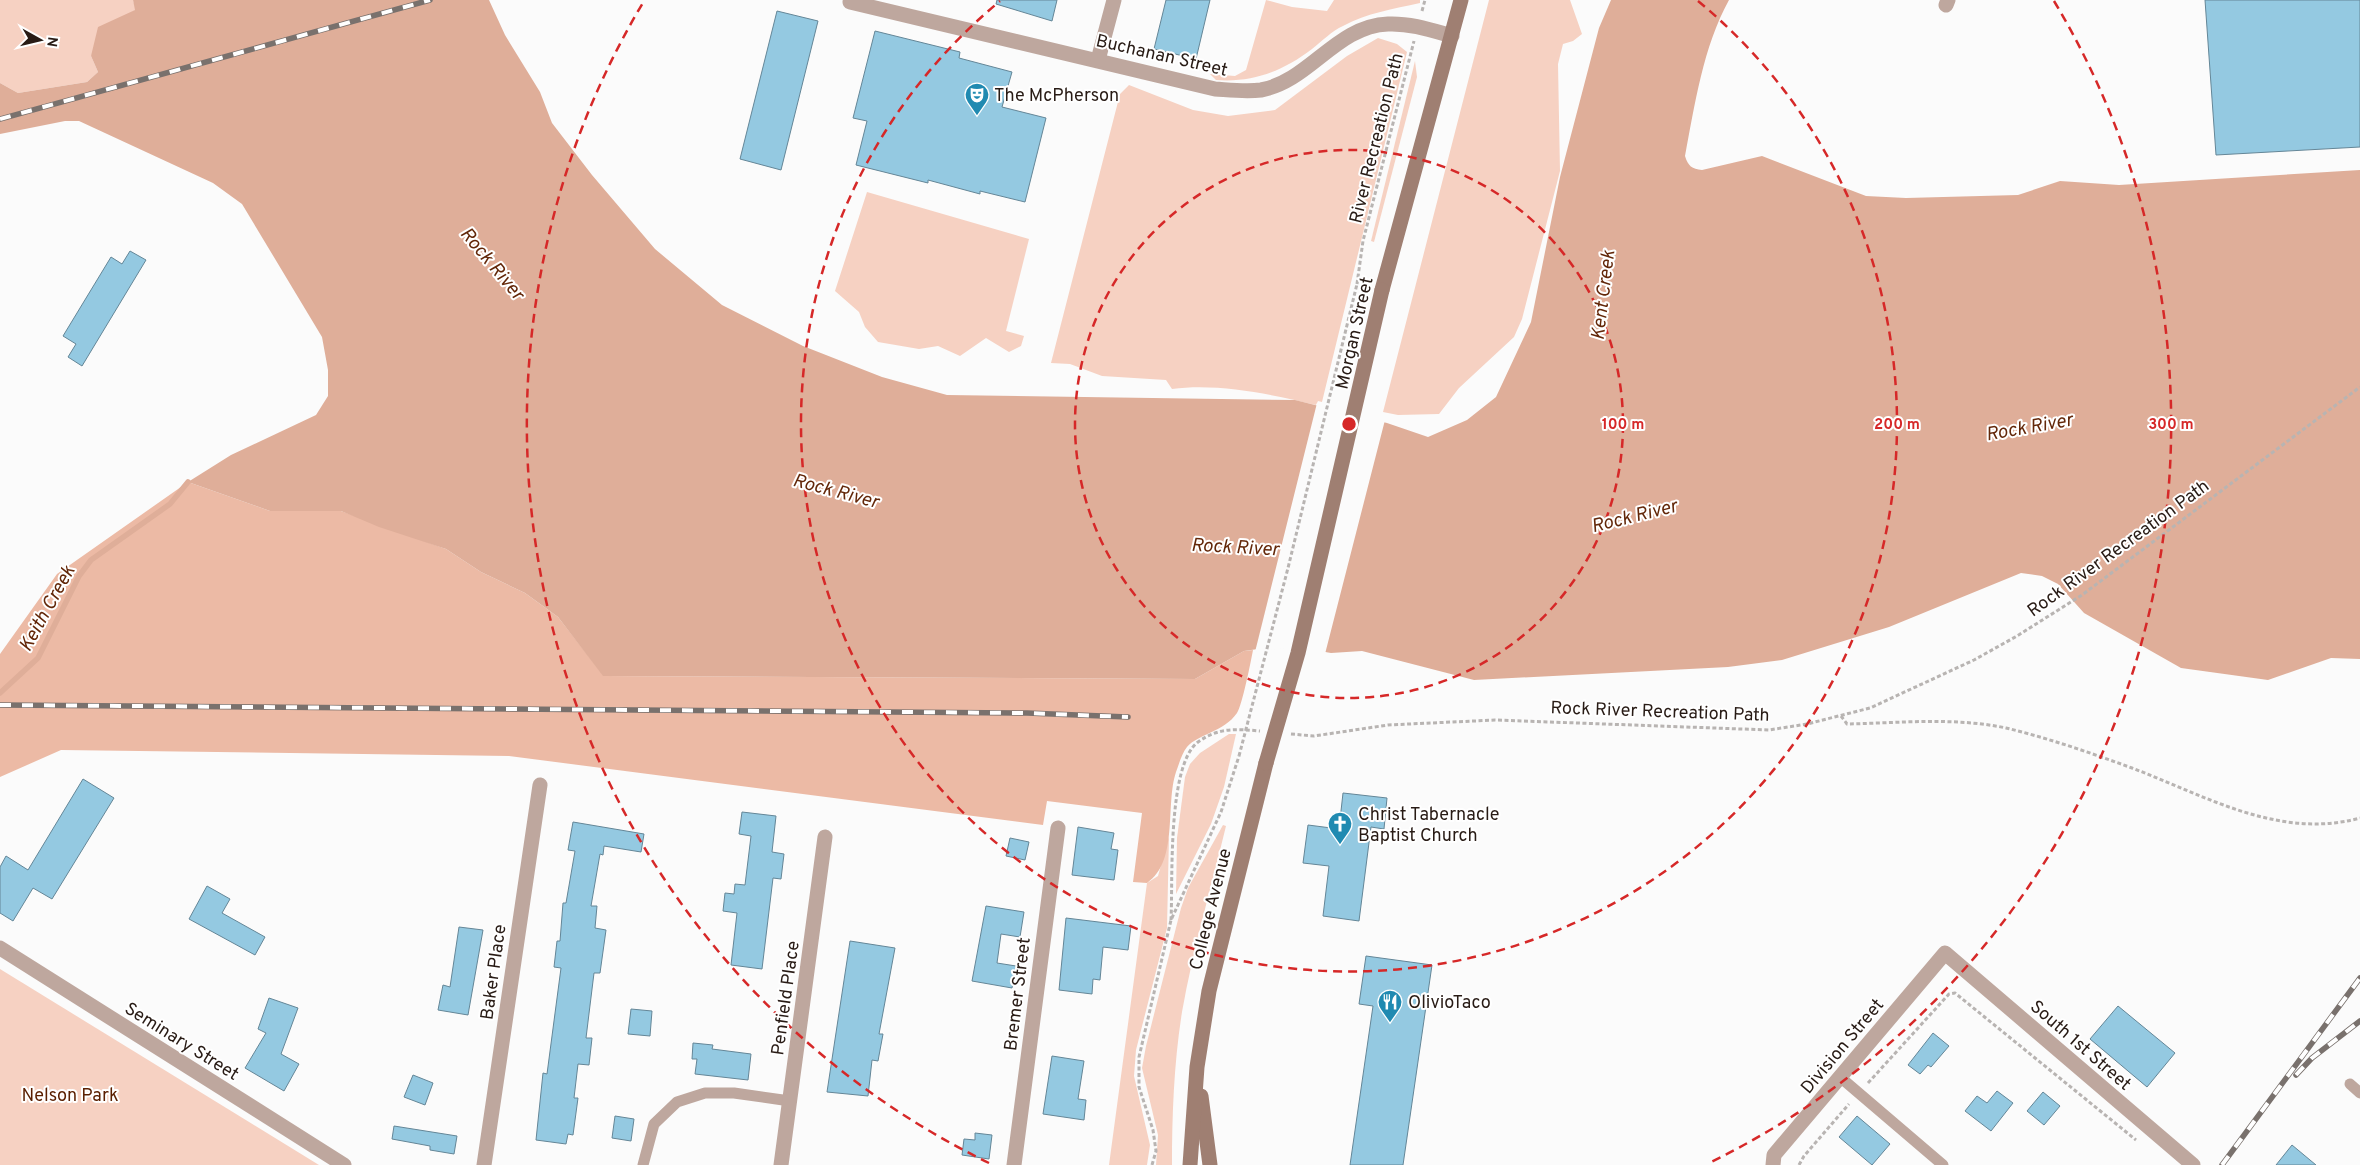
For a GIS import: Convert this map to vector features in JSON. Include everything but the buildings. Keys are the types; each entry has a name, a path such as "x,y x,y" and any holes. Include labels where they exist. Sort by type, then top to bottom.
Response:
{"main road":[{"name":"Morgan Street","path":"1266,763 1298,653 1382,290 1461,0"},
{"name":"College Avenue","path":"1189,1162 1197,1067 1209,990 1266,763"},
{"name":"College Avenue","path":"1197,1067 1210,1165"}],"street":[{"path":"1098,60 1114,0"},
{"name":"Buchanan Street","path":"850,2 1215,89 1261,90 1298,74 1351,33 1388,24 1418,27 1452,36"},
{"name":"Baker Place","path":"484,1165 540,785"},
{"name":"Bremer Street","path":"1014,1165 1058,828"},
{"name":"Penfield Place","path":"781,1165 825,837"},
{"name":"Seminary Street","path":"0,948 344,1165"},
{"name":"Division Street","path":"1773,1165 1774,1155 1945,953"},
{"name":"South 1st Street","path":"1945,953 2190,1163"}],"lane":[{"path":"1840,1077 1943,1165"},
{"path":"2350,1084 2360,1093"},
{"path":"643,1165 654,1124 677,1102 704,1093 734,1093 790,1101"}],"path":[{"name":"River Recreation Path","path":"1171,920 1222,812 1238,756 1288,568 1357,284 1364,241 1425,0"},
{"name":"Rock River Recreation Path","path":"1286,734 1314,736 1388,725 1495,720 1762,730 1790,727 1870,708 1966,663 2067,606 2360,387"},
{"path":"1842,716 1847,724 1960,723 2004,728 2132,768 2263,819 2306,824 2340,824 2360,818"},
{"path":"1152,1165 1156,1151 1152,1130 1139,1087 1139,1057 1171,920 1175,804 1179,779 1186,759 1196,743 1213,733 1228,728 1267,732"},
{"path":"1799,1165 1804,1156 1949,994 1956,993 2143,1146"}],"green space":[{"path":"0,0 133,0 136,10 119,19 91,56 98,72 87,82 18,93 0,83"},
{"path":"1266,0 1292,7 1327,11 1334,0 1420,0 1420,3 1380,12 1352,22 1335,31 1290,64 1267,74 1243,80 1216,80 1210,74 1235,76 1246,70"},
{"path":"1489,0 1570,0 1582,34 1573,41 1563,44 1558,64 1560,171 1522,319 1514,337 1459,388 1439,414 1398,415 1383,412"},
{"path":"1378,38 1397,44 1407,52 1322,402 1318,401 1316,405 1281,397 1207,387 1172,389 1166,380 1102,376 1070,364 1051,363 1120,94 1129,85 1193,110 1228,116 1275,110 1347,56"},
{"path":"1415,61 1417,77 1374,242 1371,241"},
{"path":"867,192 1029,239 1006,331 1024,336 1021,346 1009,352 986,338 960,356 938,346 919,349 878,342 865,327 859,312 835,291"},
{"path":"1229,734 1236,734 1224,787 1211,824 1176,894 1177,838 1185,777 1190,764 1200,753"},
{"path":"1223,825 1226,826 1197,942 1182,1012 1174,1088 1172,1165 1156,1165 1158,1135 1142,1068 1146,1046 1181,908 1188,888"},
{"path":"1169,836 1167,928 1136,1050 1134,1076 1150,1145 1147,1165 1109,1165 1147,883 1158,876"},
{"name":"Nelson Park","path":"0,969 319,1165 0,1165"}],"shaded area":[{"path":"188,482 270,511 341,511 446,549 481,572 525,593 558,617 604,676 1195,679 1244,651 1253,650 1244,693 1237,713 1218,729 1192,743 1182,755 1173,785 1167,847 1157,873 1147,883 1133,882 1142,813 1047,801 1043,825 509,756 61,750 0,777 0,654 57,574"}],"water":[{"path":"133,0 489,0 505,35 540,92 552,123 592,175 655,249 722,305 803,346 882,377 947,395 1295,400 1387,423 1428,437 1467,420 1496,397 1531,322 1560,177 1599,28 1611,0 1729,0 1706,56 1696,96 1685,156 1689,165 1699,170 1762,156 1866,196 1906,198 2018,195 2060,181 2119,185 2360,170 2360,659 2331,658 2268,680 2181,668 2084,613 2058,584 2042,576 2021,573 1889,627 1782,660 1728,667 1474,680 1362,651 1331,653 1285,645 1244,651 1195,679 603,676 558,617 525,593 481,572 446,549 379,527 341,511 270,511 188,482 231,455 316,415 328,396 328,370 322,337 242,204 213,183 79,121 65,121 0,134 0,83 18,93 87,82 98,72 91,56 98,27 135,10"}],"pier":[{"path":"1317,403 1385,420 1325,654 1285,648 1255,652"}],"waterway":[{"name":"Keith Creek","path":"0,693 38,658 79,576 91,560 170,504 188,482"}],"railway":[{"path":"0,119 430,0"},
{"path":"0,705 1027,713 1128,717"},
{"path":"2222,1165 2360,978"},
{"path":"2296,1075 2312,1058 2360,1021"}],"place":[{"name":"The McPherson","path":"977,116"},
{"name":"Christ Tabernacle Baptist Church","path":"1340,845"},
{"name":"OlivioTaco","path":"1390,1023"}],"water label":[{"name":"Rock River","path":"493,263"},
{"name":"Kent Creek","path":"1602,295"},
{"name":"Rock River","path":"2029,426"},
{"name":"Rock River","path":"836,490"},
{"name":"Rock River","path":"1634,515"},
{"name":"Rock River","path":"1235,546"}]}
